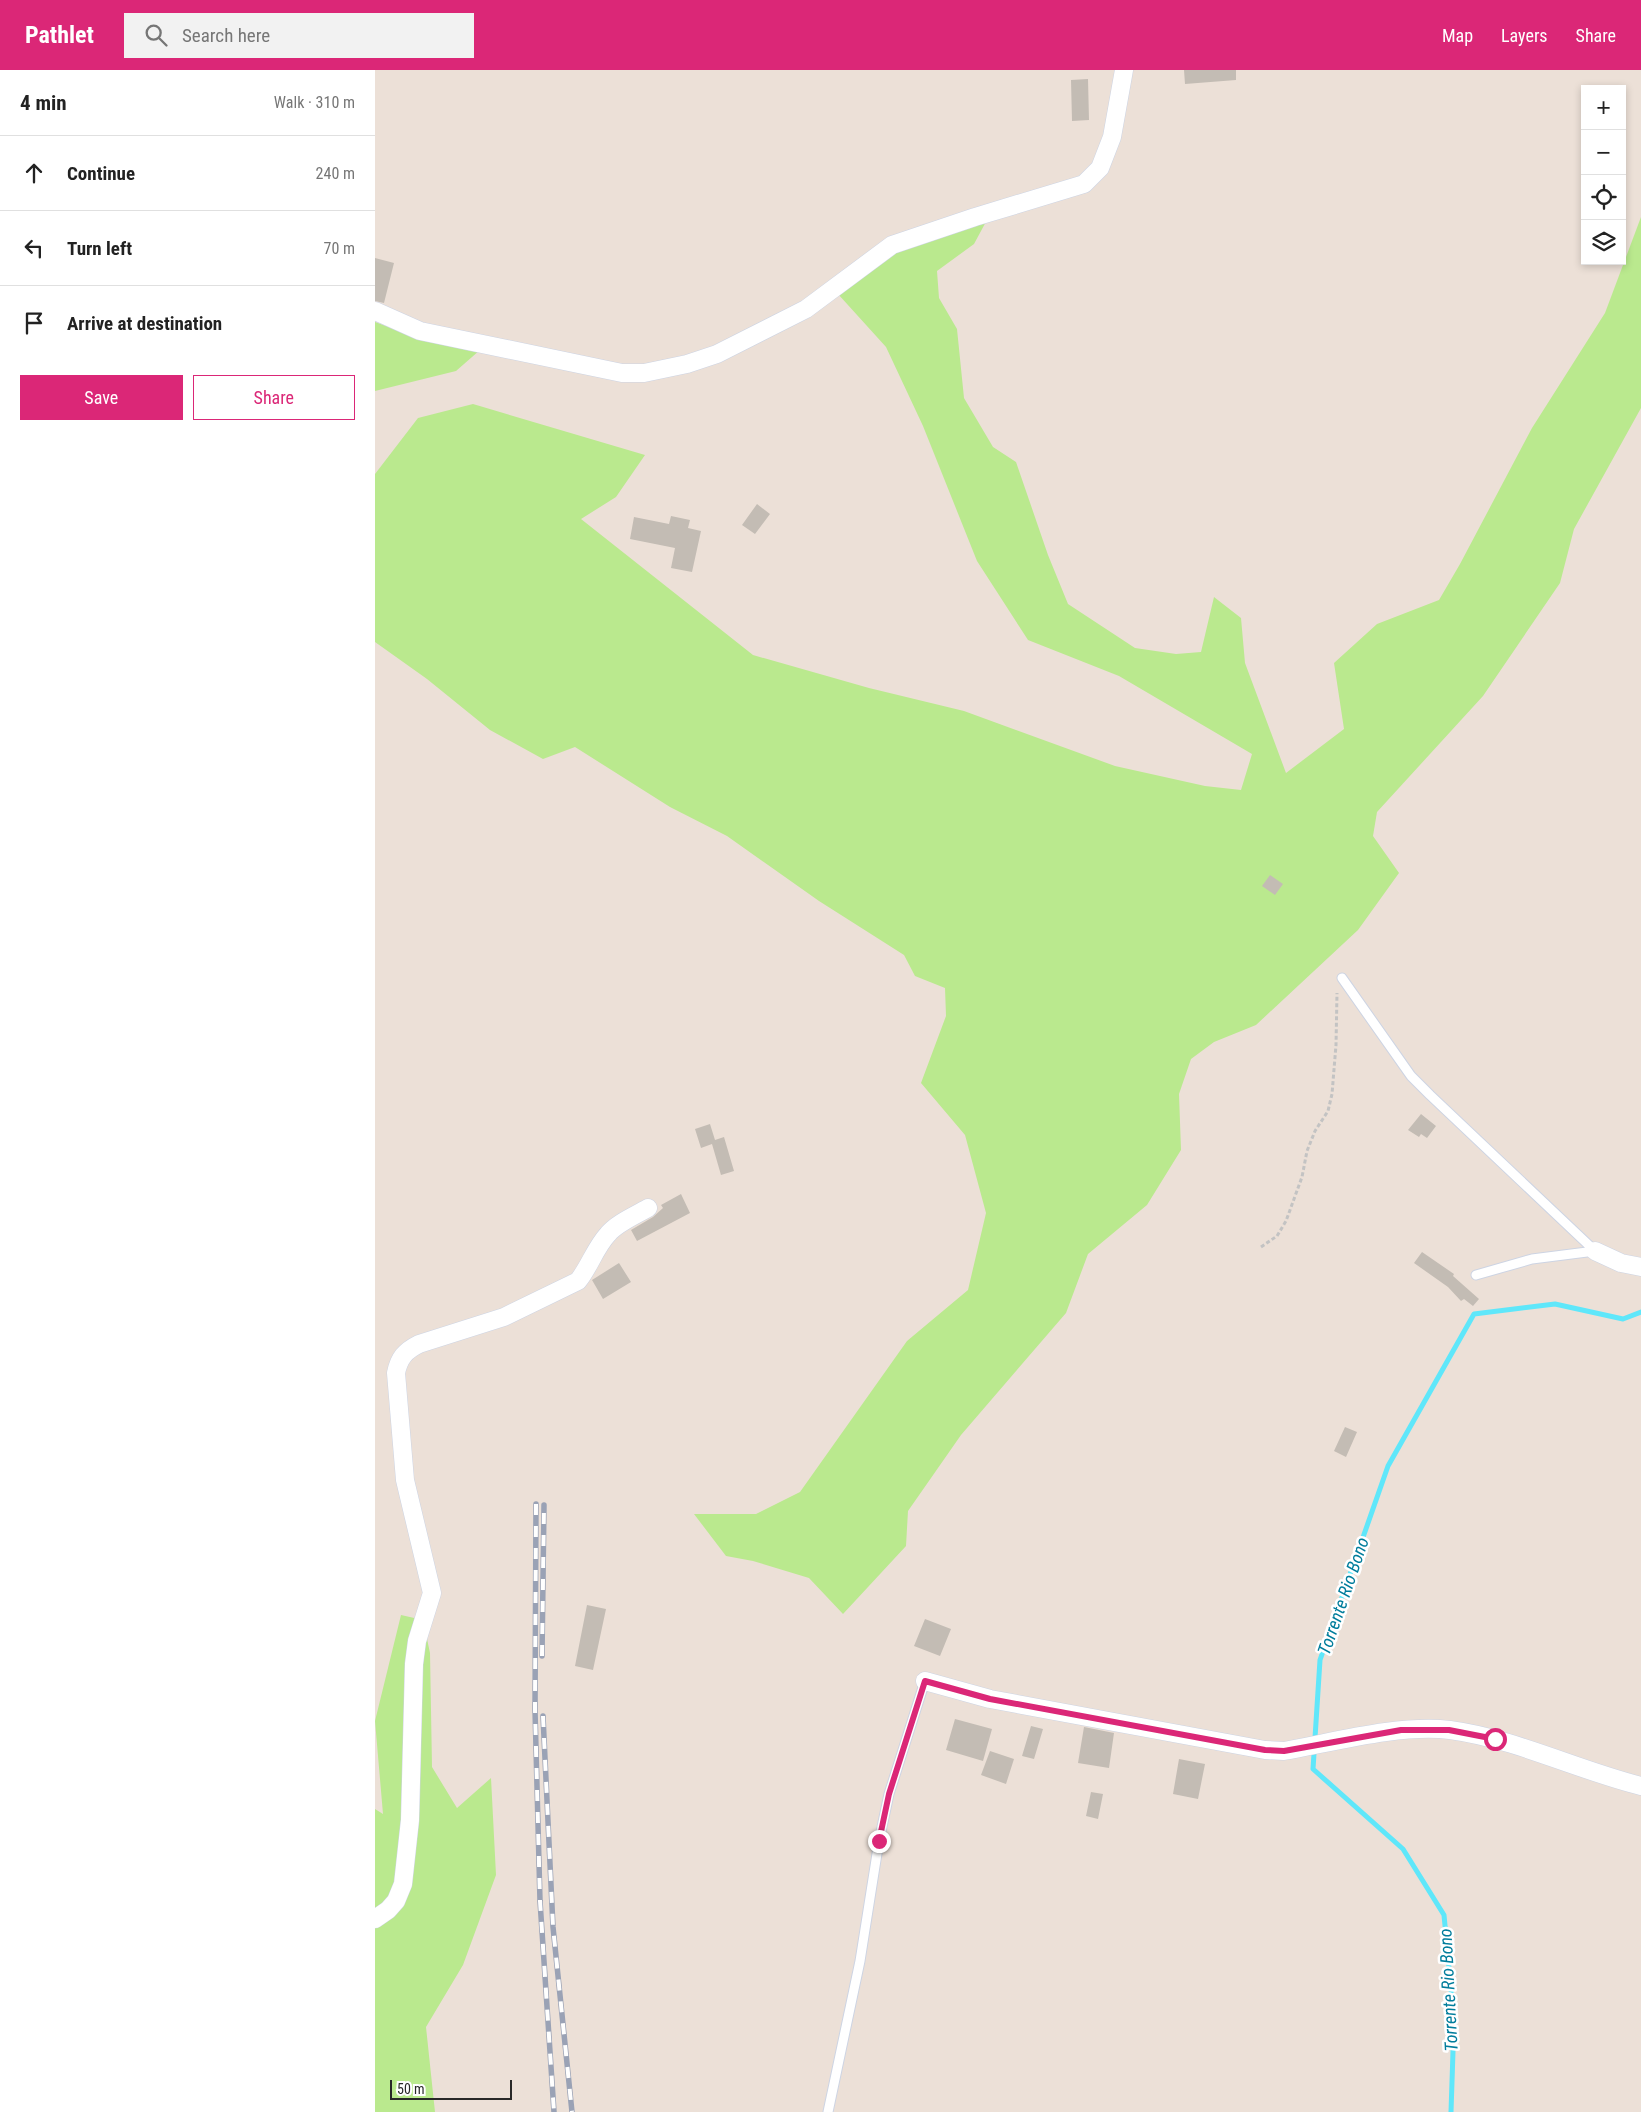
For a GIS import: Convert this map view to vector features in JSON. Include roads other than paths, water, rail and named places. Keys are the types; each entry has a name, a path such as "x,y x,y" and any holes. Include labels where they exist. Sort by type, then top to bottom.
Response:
{"street":[{"path":"375,311 420,331 622,373 644,373 687,364 717,354 806,310 892,245 1083,184 1100,168 1112,137 1123,70"},
{"path":"375,1919 388,1910 396,1901 403,1884 410,1820 414,1664 417,1641 432,1593 405,1480 396,1373 398,1362 406,1351 419,1344 505,1317 578,1281 585,1273 591,1258 609,1232 648,1208"},
{"path":"1595,1251 1621,1263 1641,1268"},
{"path":"925,1681 990,1699 1265,1750 1284,1751 1401,1730 1449,1730 1495,1739 1615,1780 1641,1786"}],"lane":[{"path":"1342,978 1411,1076 1423,1089 1595,1251"},
{"path":"1476,1275 1531,1259 1595,1251"},
{"path":"828,2112 860,1961 879,1841 889,1794 925,1681"}],"waterway":[{"name":"Torrente Rio Bono","path":"1451,2112 1454,2021 1444,1915 1403,1849 1313,1769 1320,1660 1388,1466 1474,1314 1555,1304 1623,1319 1641,1312"}],"railway":[{"path":"536,1504 535,1710 540,1901 554,2112"},
{"path":"542,1656 544,1505"},
{"path":"543,1716 553,1927 572,2112"}]}
